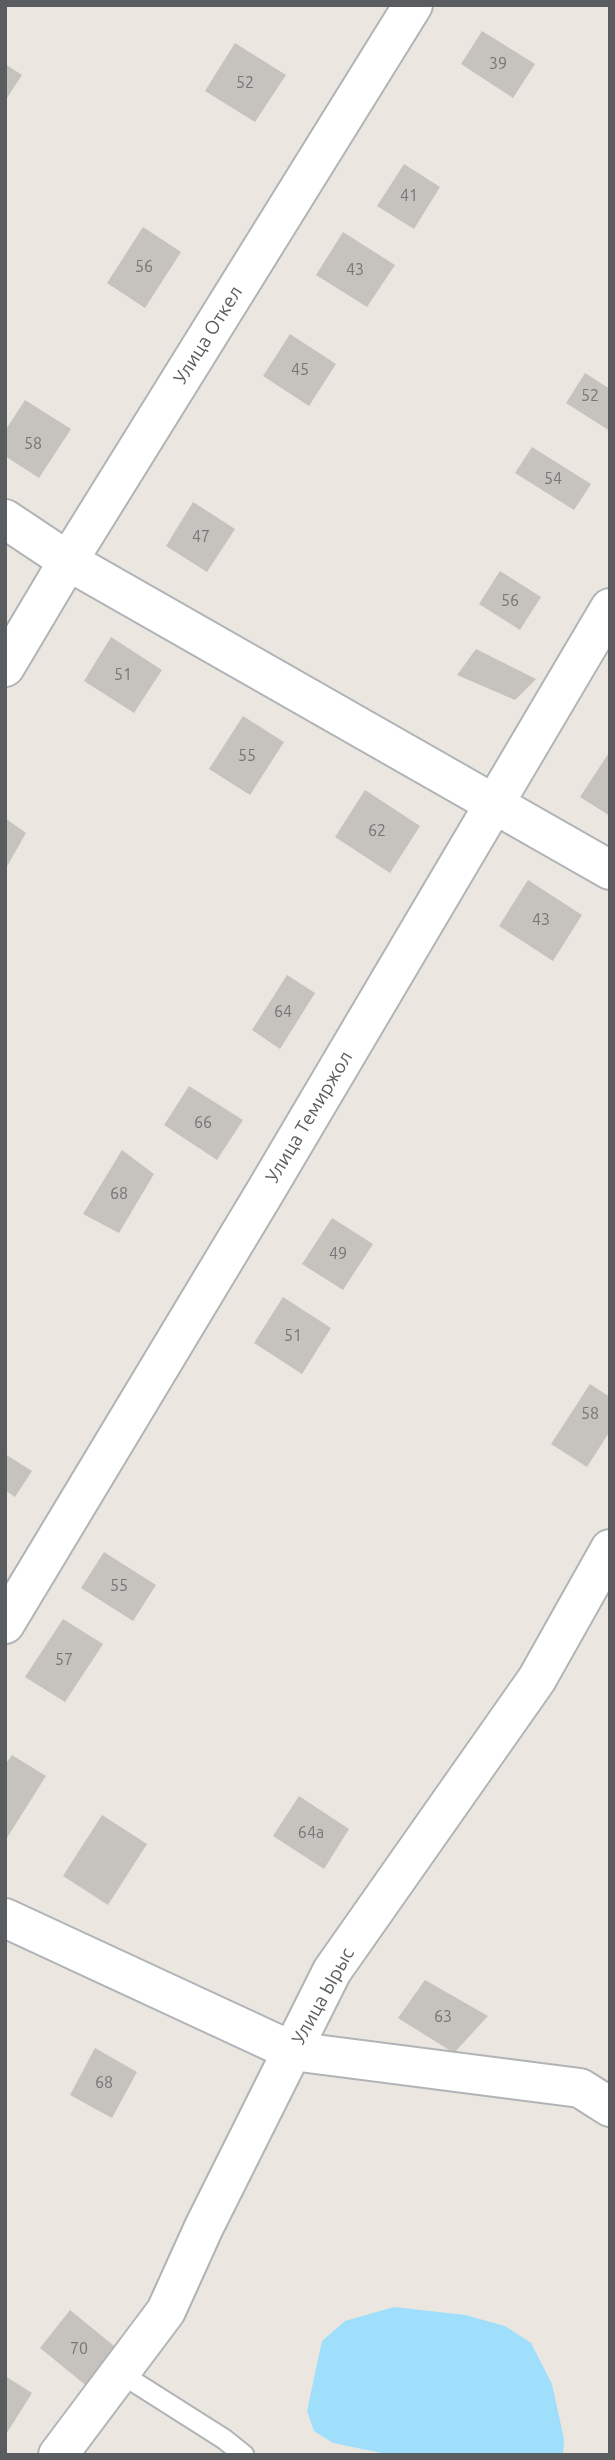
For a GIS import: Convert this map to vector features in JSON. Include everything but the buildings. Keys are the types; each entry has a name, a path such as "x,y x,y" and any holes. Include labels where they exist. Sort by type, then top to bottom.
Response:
{"street":[{"name":"Улица Откел","path":"5,667 413,5"},
{"path":"5,519 68,561 610,870"},
{"name":"Улица Темиржол","path":"5,1624 279,1168 610,608"},
{"name":"Улица Ырыс","path":"58,2455 166,2311 204,2227 332,1971 537,1679 610,1549"},
{"path":"5,1918 292,2051 580,2088 610,2107"}],"lane":[{"path":"120,2373 224,2439 244,2455"}],"water":[{"path":"394,2307 465,2315 505,2326 531,2343 552,2384 564,2439 563,2455 391,2455 333,2443 314,2431 307,2411 322,2341 345,2321"}]}
